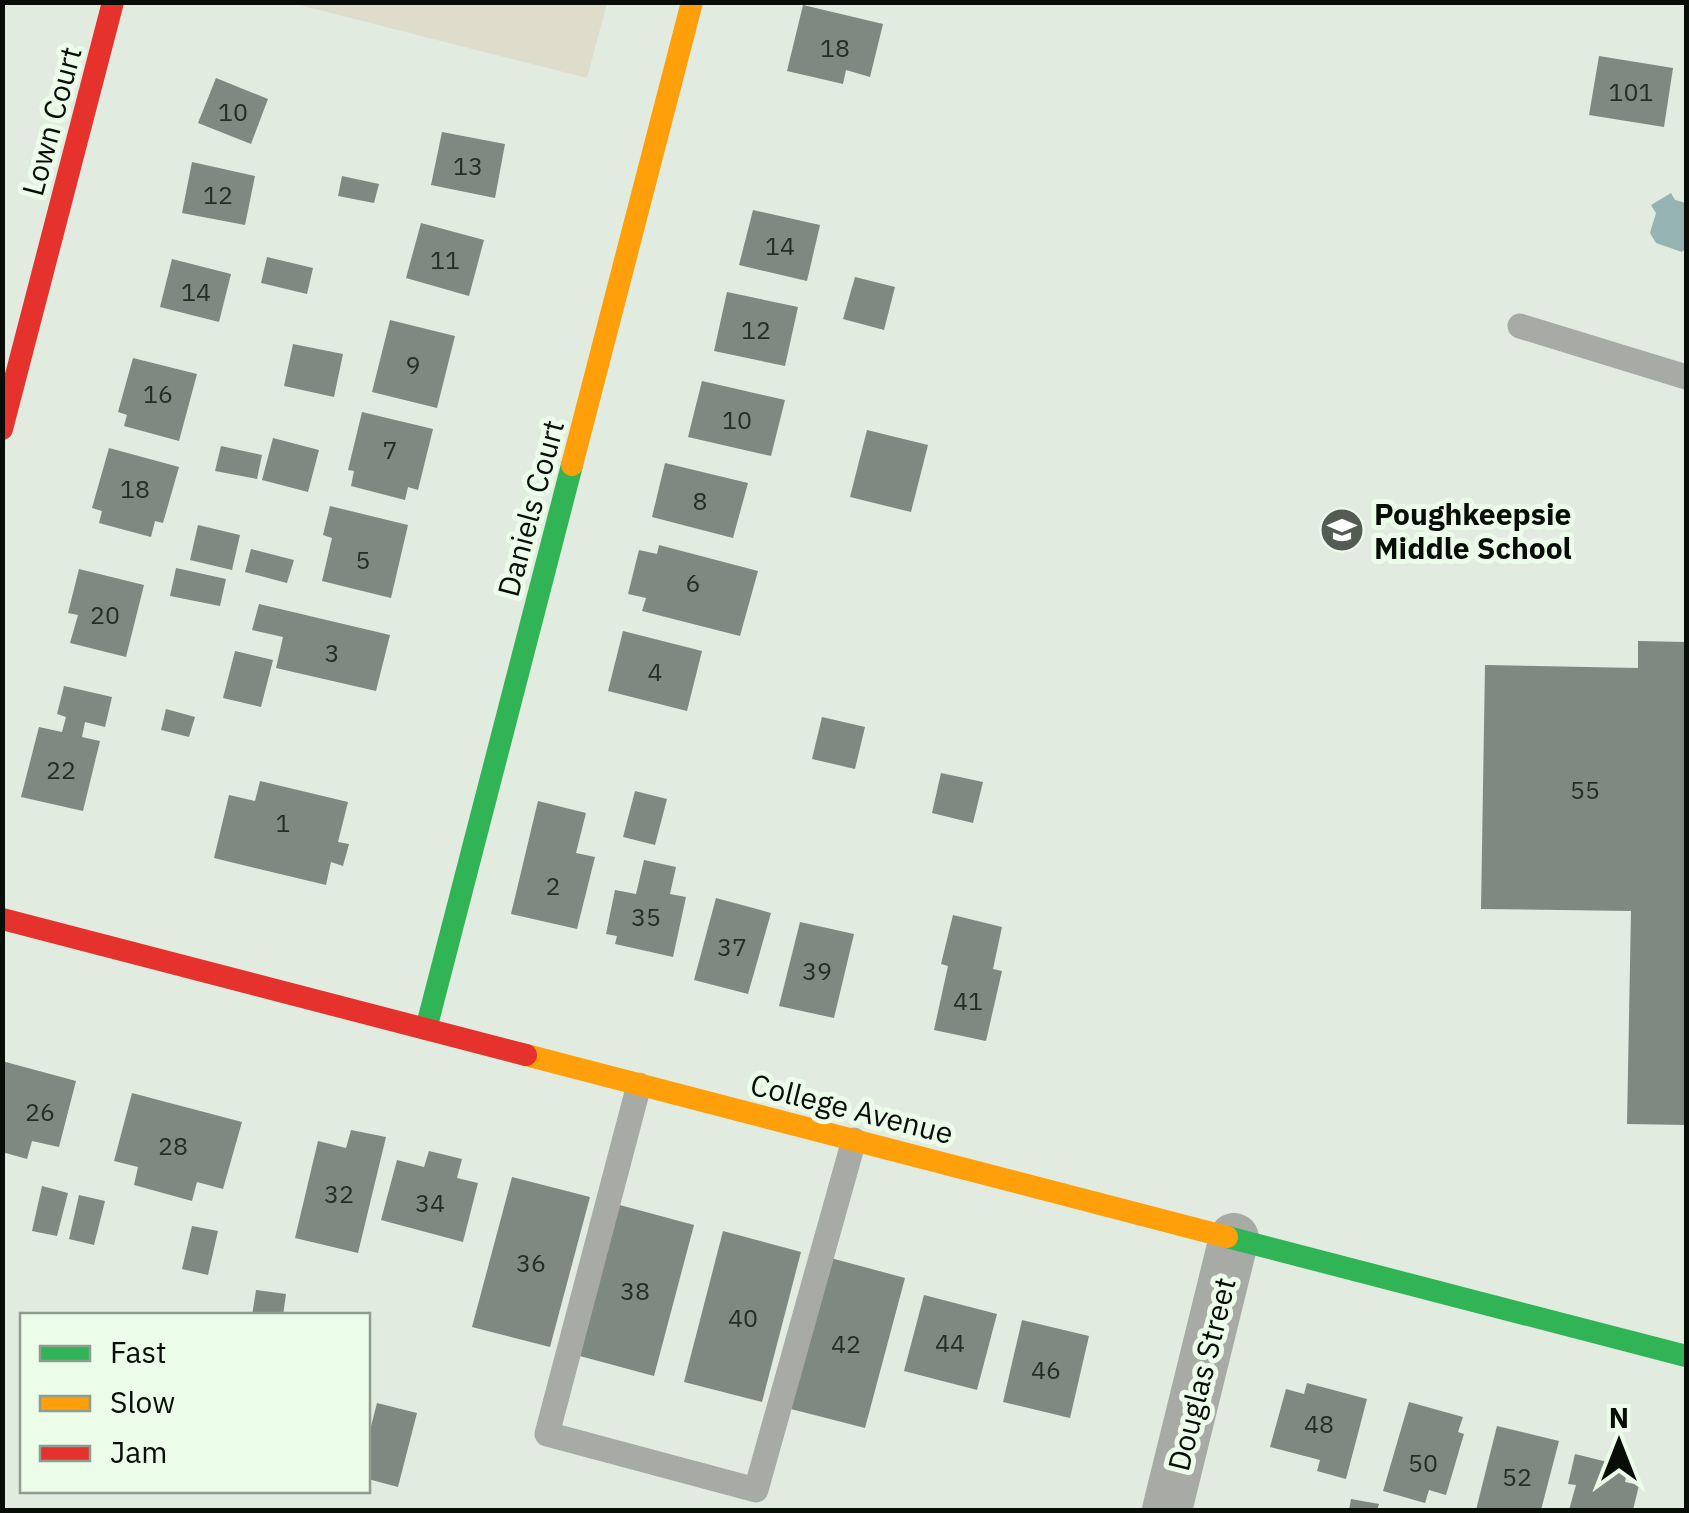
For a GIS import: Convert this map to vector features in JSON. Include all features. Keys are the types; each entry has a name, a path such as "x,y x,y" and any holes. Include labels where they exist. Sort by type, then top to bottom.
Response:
{"street":[{"name":"Lown Court","path":"2,429 113,2"},
{"name":"Daniels Court","path":"426,1029 692,2"},
{"name":"College Avenue","path":"2,919 1686,1356"},
{"name":"Douglas Street","path":"1167,1510 1234,1238"}],"lane":[{"path":"1520,326 1686,376"},
{"path":"640,1085 547,1434 756,1490 854,1140"}],"green space":[{"path":"607,2 587,78 291,3"}],"water":[{"path":"1671,193 1675,200 1686,203 1686,248 1682,252 1656,243 1650,233 1656,213 1651,205"}],"building":[{"path":"803,5 883,24 870,77 846,70 843,84 787,71"},
{"path":"1599,56 1673,68 1664,127 1589,115"},
{"path":"216,78 268,99 251,144 198,123"},
{"path":"442,132 505,144 495,198 431,185"},
{"path":"192,162 255,176 245,225 182,213"},
{"path":"342,176 379,184 374,203 338,196"},
{"path":"753,210 820,225 807,281 739,265"},
{"path":"421,223 484,240 469,296 406,278"},
{"path":"267,257 313,268 307,294 261,283"},
{"path":"172,259 231,274 219,322 160,307"},
{"path":"855,277 895,287 884,330 843,319"},
{"path":"727,292 798,307 785,366 714,351"},
{"path":"390,320 455,336 437,408 372,392"},
{"path":"293,344 343,354 334,397 284,386"},
{"path":"133,358 197,374 179,441 124,426 127,415 118,412"},
{"path":"702,381 785,400 771,456 688,437"},
{"path":"362,412 433,429 418,490 408,487 405,500 351,486 354,471 348,470"},
{"path":"867,430 928,445 911,512 850,497"},
{"path":"273,438 319,450 308,492 262,480"},
{"path":"221,446 262,455 257,479 215,471"},
{"path":"109,448 179,467 163,523 155,521 151,537 99,523 102,511 92,508"},
{"path":"665,463 748,483 733,538 652,517"},
{"path":"330,506 408,525 391,598 322,581 332,538 323,535"},
{"path":"198,525 240,535 232,570 190,560"},
{"path":"659,545 758,571 740,636 642,611 646,598 628,594 639,550 657,554"},
{"path":"251,549 294,560 287,583 245,572"},
{"path":"176,568 226,579 220,606 170,596"},
{"path":"79,569 144,585 126,657 70,643 78,615 68,613"},
{"path":"259,604 390,635 376,691 276,668 283,637 252,630"},
{"path":"623,631 702,651 687,711 608,691"},
{"path":"1638,641 1686,642 1686,1125 1627,1124 1631,911 1481,909 1485,665 1638,668"},
{"path":"235,651 273,660 261,707 223,698"},
{"path":"64,686 112,697 105,727 85,722 82,737 100,741 83,811 21,797 39,727 62,732 66,717 57,714"},
{"path":"166,709 195,717 189,737 161,730"},
{"path":"822,717 865,727 855,769 812,759"},
{"path":"941,773 983,782 973,823 932,813"},
{"path":"260,781 348,802 338,842 349,844 343,866 331,862 326,885 214,858 229,795 255,801"},
{"path":"635,791 667,799 655,845 623,837"},
{"path":"538,801 586,813 576,853 595,857 577,929 511,914"},
{"path":"644,860 676,867 670,894 686,897 673,957 615,944 617,936 606,934 615,890 636,894"},
{"path":"716,898 771,913 748,994 694,980"},
{"path":"953,915 1002,927 993,969 1002,971 986,1041 934,1030 948,966 941,964"},
{"path":"800,922 854,934 834,1018 779,1006"},
{"path":"2,1061 76,1081 59,1147 32,1141 27,1159 2,1152"},
{"path":"132,1093 242,1122 223,1189 197,1182 192,1201 134,1185 138,1167 114,1161"},
{"path":"351,1130 386,1137 358,1253 295,1238 318,1141 346,1148"},
{"path":"429,1151 462,1159 457,1178 478,1183 463,1242 381,1220 397,1160 424,1167"},
{"path":"512,1177 590,1197 550,1347 472,1327"},
{"path":"42,1186 68,1193 57,1236 32,1231"},
{"path":"79,1195 105,1201 94,1245 69,1239"},
{"path":"616,1204 694,1225 654,1376 576,1355"},
{"path":"192,1226 218,1231 208,1275 182,1269"},
{"path":"723,1231 801,1252 762,1402 684,1382"},
{"path":"827,1257 905,1278 865,1428 787,1408"},
{"path":"256,1290 286,1294 283,1313 252,1313"},
{"path":"924,1295 997,1314 977,1390 904,1371"},
{"path":"1022,1320 1089,1336 1070,1418 1003,1402"},
{"path":"1307,1383 1367,1399 1346,1479 1317,1471 1320,1460 1270,1447 1286,1389 1304,1394"},
{"path":"1409,1402 1463,1417 1458,1432 1464,1434 1446,1495 1429,1490 1425,1503 1383,1491"},
{"path":"377,1403 417,1413 398,1487 370,1480 370,1430"},
{"path":"1497,1426 1559,1441 1541,1510 1476,1510"},
{"path":"1575,1454 1628,1467 1625,1482 1639,1485 1633,1510 1569,1510 1576,1485 1568,1484"},
{"path":"1351,1499 1379,1504 1377,1510 1349,1510"}],"traffic: fast":[{"path":"426,1029 572,465"},
{"path":"1227,1237 1686,1356"}],"traffic: slow":[{"path":"572,465 692,2"},
{"path":"526,1055 1227,1237"}],"traffic: jam":[{"path":"2,429 113,2"},
{"path":"2,919 526,1055"}],"place":[{"name":"Poughkeepsie Middle School","path":"1342,530"}]}
